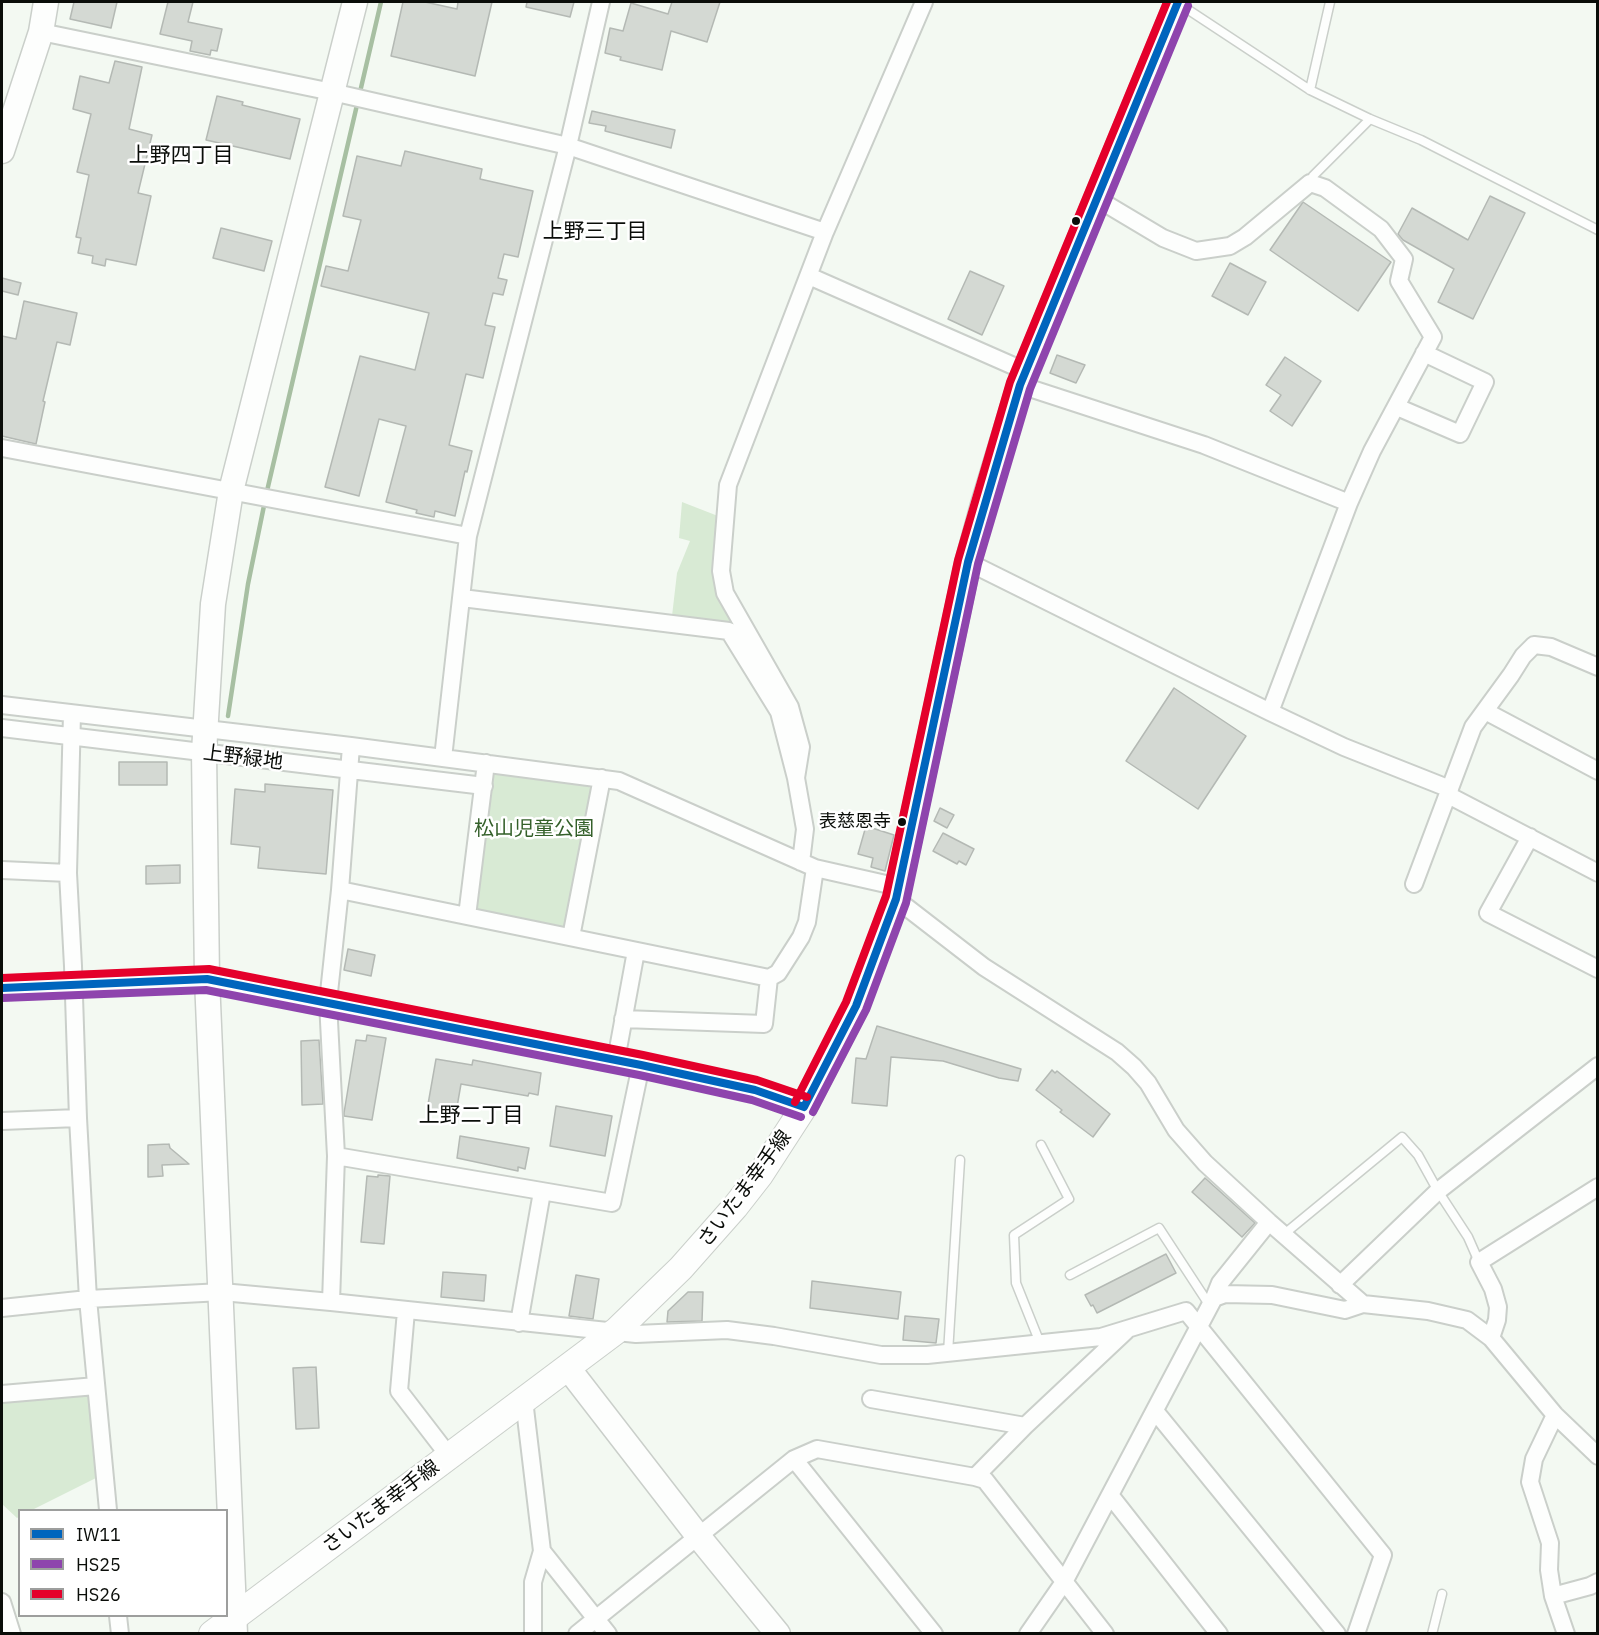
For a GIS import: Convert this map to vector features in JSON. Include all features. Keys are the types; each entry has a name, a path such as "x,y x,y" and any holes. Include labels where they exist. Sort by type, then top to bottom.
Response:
{"main road":[{"name":"さいたま幸手線","path":"212,1634 235,1625 449,1456 616,1331 681,1268 735,1208 804,1107 856,1006 897,893 968,562 1022,378 1178,2"}],"street":[{"path":"2,151 41,32 46,2"},
{"path":"235,1625 207,979 204,741 213,604 231,491 355,2"},
{"path":"443,758 468,536 568,146 601,2"},
{"path":"796,778 801,747 790,707 725,593 721,571 728,485 825,232 924,2"},
{"path":"41,32 332,92 568,146 825,232"},
{"path":"1096,198 1163,238 1196,251 1230,246 1245,237 1310,183 1326,188 1381,229 1404,259 1399,281 1433,337 1372,451 1349,503 1270,712"},
{"path":"809,276 1022,378 1203,445 1349,503"},
{"path":"1397,407 1460,434 1485,382 1424,353"},
{"path":"2,448 468,536"},
{"path":"968,562 1270,712 1449,792 1598,873"},
{"path":"340,890 769,978 778,973 801,937 807,922 808,865 805,829 796,778 779,712 729,632 462,598"},
{"path":"1414,884 1473,727 1523,656 1534,645 1551,647 1598,667"},
{"path":"2,705 72,714 204,741 351,746 619,781 808,865 897,893 984,967 1117,1052 1148,1083 1176,1130 1205,1163 1363,1304"},
{"path":"1485,711 1598,771"},
{"path":"72,714 68,873 78,1118 88,1299 108,1509"},
{"name":"上野緑地","path":"2,728 72,737 204,741 349,772 484,786"},
{"path":"331,1302 336,1156 328,1002 340,890 351,746"},
{"path":"467,916 486,763"},
{"path":"571,937 602,778"},
{"path":"1530,837 1488,913 1598,969"},
{"path":"2,870 68,873"},
{"path":"616,1060 636,951"},
{"path":"624,1019 764,1024 769,978"},
{"path":"2,988 207,979 641,1065 755,1090 804,1107"},
{"path":"336,1156 612,1203 641,1065"},
{"path":"1340,1285 1438,1191 1598,1066"},
{"path":"2,1121 78,1118"},
{"path":"1491,1338 1498,1308 1493,1289 1479,1262 1598,1187"},
{"path":"519,1323 542,1192"},
{"path":"1028,1634 1064,1582 1220,1283 1269,1222"},
{"path":"2,1308 88,1299 222,1293 636,1334 727,1330 880,1355 948,1353 1101,1337 1186,1311 1383,1555 1356,1634"},
{"path":"1212,1302 1224,1294 1272,1295 1345,1310 1363,1304 1428,1311 1467,1320 1491,1338 1555,1415 1598,1456"},
{"path":"406,1311 399,1391 449,1456"},
{"path":"975,1477 1025,1426 1127,1330"},
{"path":"568,1368 698,1536 778,1634"},
{"path":"2,1394 96,1386"},
{"path":"871,1399 1025,1426"},
{"path":"524,1400 542,1551 533,1582 529,1633"},
{"path":"1155,1411 1337,1634"},
{"path":"1555,1415 1534,1460 1530,1482 1550,1543 1553,1596 1566,1634"},
{"path":"577,1634 794,1460 816,1449 985,1480 1105,1634"},
{"path":"794,1460 934,1634"},
{"path":"1110,1495 1219,1634"},
{"path":"542,1551 608,1634"},
{"path":"1553,1596 1598,1582"},
{"path":"2,1602 12,1634"},
{"path":"118,1617 120,1634"}],"lane":[{"path":"1178,2 1310,90 1421,140 1598,231"},
{"path":"1310,90 1330,2"},
{"path":"1310,183 1312,176 1370,119"},
{"path":"1283,1234 1402,1137 1418,1155 1468,1237 1479,1262"},
{"path":"1040,1344 1016,1283 1014,1235 1070,1199 1041,1145"},
{"path":"948,1353 960,1160"},
{"path":"1070,1275 1159,1228 1212,1302"},
{"path":"1432,1634 1442,1594"}],"green space":[{"path":"682,502 718,516 714,562 716,593 735,627 672,616 677,573 690,541 679,538"},
{"name":"松山児童公園","path":"494,772 584,783 592,789 568,922 561,927 481,913 473,907 490,780"},
{"path":"85,1394 91,1398 98,1477 34,1509 18,1509 17,1518 2,1504 2,1400"}],"building":[{"path":"74,2 117,2 111,28 70,19"},
{"path":"168,2 193,2 188,22 222,29 217,51 211,50 210,55 190,51 192,41 160,34"},
{"path":"403,2 425,2 457,9 458,2 492,2 475,76 391,56"},
{"path":"527,2 574,2 570,17 526,7"},
{"path":"672,2 720,2 707,42 671,31 662,70 620,60 621,57 605,53 610,28 623,31 631,3 668,14"},
{"path":"115,61 142,67 129,129 152,135 138,193 151,196 136,265 106,259 105,266 92,263 93,256 78,253 81,238 76,237 89,175 77,172 91,114 73,109 80,76 109,83"},
{"path":"217,96 243,102 242,105 300,119 290,159 206,140"},
{"path":"592,111 675,130 671,148 605,131 606,126 589,123"},
{"path":"405,151 482,169 480,179 533,191 518,257 504,254 498,278 507,280 503,295 493,293 485,325 495,327 483,378 466,374 449,445 472,451 455,516 435,511 434,517 386,502 406,426 379,419 359,496 325,487 360,356 415,370 429,313 321,286 326,266 348,271 361,220 343,216 357,156 401,166"},
{"path":"1490,196 1525,213 1473,319 1438,302 1454,269 1403,240 1398,234 1412,208 1468,240"},
{"path":"1303,202 1391,262 1358,311 1270,250"},
{"path":"221,228 272,241 264,271 213,258"},
{"path":"1230,263 1266,282 1248,315 1212,296"},
{"path":"970,271 1004,286 982,335 948,319"},
{"path":"2,278 21,283 18,295 2,291"},
{"path":"24,301 77,313 70,345 57,342 43,401 45,402 36,444 2,436 2,336 16,339"},
{"path":"1057,355 1085,365 1076,383 1050,373"},
{"path":"1285,357 1321,381 1292,426 1270,411 1281,395 1266,385"},
{"path":"1174,688 1246,736 1198,809 1126,761"},
{"path":"119,762 167,762 167,785 119,785"},
{"path":"265,784 333,790 326,874 258,868 260,847 231,844 235,789 265,792"},
{"path":"940,808 954,815 947,828 934,821"},
{"path":"866,826 894,835 885,871 871,867 873,858 858,854"},
{"path":"943,833 974,849 966,865 959,861 957,864 933,851"},
{"path":"180,865 180,883 146,884 146,866"},
{"path":"348,949 375,955 371,976 344,970"},
{"path":"877,1026 1021,1069 1018,1081 999,1078 943,1061 891,1057 887,1106 852,1103 856,1058 866,1059"},
{"path":"367,1035 386,1038 372,1120 344,1116 356,1040 366,1041"},
{"path":"319,1040 323,1104 302,1105 301,1041"},
{"path":"436,1059 472,1065 473,1060 541,1073 538,1095 529,1093 528,1096 461,1084 454,1124 442,1122 443,1113 427,1110"},
{"path":"1052,1070 1055,1073 1057,1071 1110,1114 1093,1137 1036,1090"},
{"path":"556,1106 612,1116 605,1156 550,1146"},
{"path":"460,1136 529,1148 525,1169 518,1167 518,1171 457,1158"},
{"path":"169,1144 170,1148 189,1164 162,1165 163,1176 148,1177 148,1145"},
{"path":"378,1175 390,1176 384,1244 361,1242 367,1176 378,1177"},
{"path":"1205,1178 1255,1223 1242,1237 1192,1192"},
{"path":"1166,1254 1176,1273 1097,1313 1093,1305 1091,1306 1085,1295"},
{"path":"443,1272 486,1275 484,1301 441,1297"},
{"path":"576,1275 599,1279 593,1319 569,1316"},
{"path":"812,1281 901,1292 898,1319 810,1308"},
{"path":"688,1292 703,1292 702,1321 667,1322 668,1311"},
{"path":"905,1316 939,1319 936,1343 903,1340"},
{"path":"316,1367 319,1428 296,1429 293,1368"}],"waterway":[{"path":"228,716 248,584 267,491 381,2"}],"transit line":[{"name":"HS26","path":"795,1102 846,1002 886,896 958,560 1010,382 1167,2"},
{"name":"IW11","path":"804,1107 856,1006 896,899 968,562 1020,385 1178,2"},
{"name":"HS25","path":"813,1112 866,1010 906,903 978,564 1030,389 1188,6"},
{"name":"HS26","path":"2,978 209,969 643,1055 757,1080 807,1097"},
{"name":"IW11","path":"2,988 207,979 641,1065 755,1090 804,1107"},
{"name":"HS25","path":"2,998 206,990 639,1075 752,1100 801,1117"}],"place":[{"name":"表慈恩寺","path":"902,822"}],"district":[{"name":"上野四丁目","path":"181,156"},
{"name":"上野三丁目","path":"595,232"},
{"name":"上野二丁目","path":"471,1116"}]}
